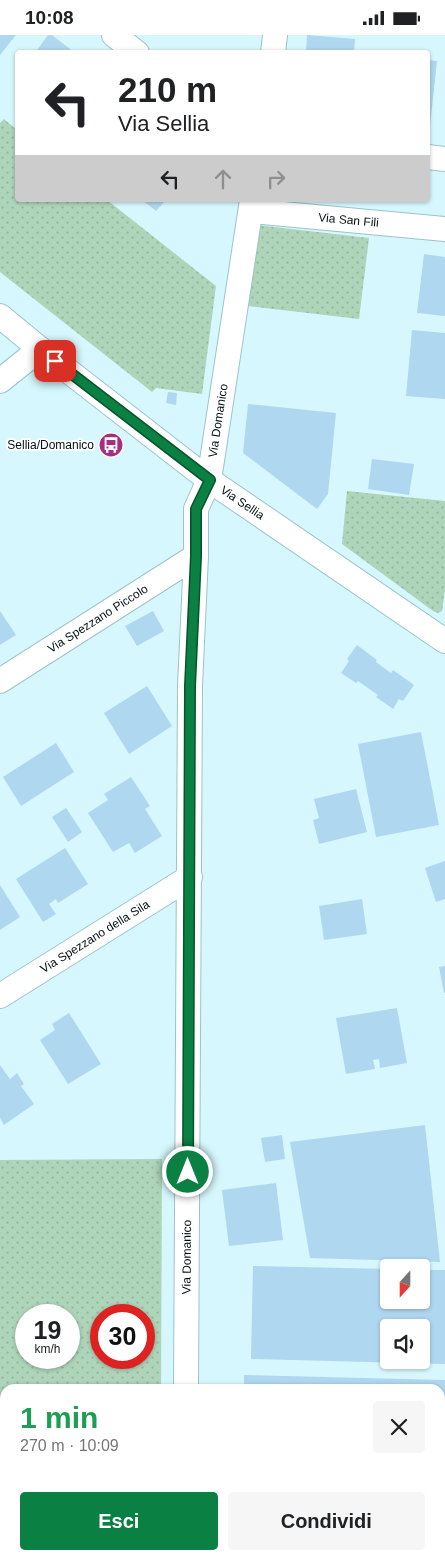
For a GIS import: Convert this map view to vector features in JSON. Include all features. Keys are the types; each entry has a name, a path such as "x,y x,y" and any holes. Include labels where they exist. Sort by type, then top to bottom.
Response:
{"street":[{"path":"114,35 133,50"},
{"path":"273,50 275,35"},
{"path":"430,157 445,159"},
{"name":"Via San Fili","path":"252,205 445,229"},
{"name":"Via Domanico","path":"186,1384 190,686 196,556 196,509 210,480 252,205"},
{"name":"Via Sellia","path":"0,316 210,480 445,641"},
{"path":"0,381 40,349"},
{"name":"Via Spezzano Piccolo","path":"0,681 196,556"},
{"name":"Via Spezzano della Sila","path":"0,996 190,877"}],"green space":[{"path":"4,119 15,128 15,202 110,202 216,286 202,394 156,388 152,392 0,272 0,123"},
{"path":"257,225 369,238 359,319 248,306"},
{"path":"347,491 445,501 445,589 442,611 438,613 433,611 342,544"},
{"path":"162,1159 161,1384 0,1384 0,1160"}],"building":[{"path":"0,35 16,35 0,55"},
{"path":"48,35 52,35 71,50 37,50"},
{"path":"307,35 355,39 354,50 306,50"},
{"path":"430,60 437,61 430,126"},
{"path":"145,202 164,202 156,211"},
{"path":"424,254 445,257 445,316 417,313"},
{"path":"412,330 445,333 445,399 406,396"},
{"path":"168,392 177,393 176,405 166,403"},
{"path":"248,404 336,413 328,494 317,509 243,453"},
{"path":"372,459 414,464 409,495 368,489"},
{"path":"0,611 16,635 0,645"},
{"path":"153,611 164,631 137,646 125,626"},
{"path":"357,645 391,673 393,670 414,685 403,701 399,699 393,709 376,697 378,695 358,681 356,683 341,673 349,661 347,659"},
{"path":"147,686 172,726 129,754 104,713"},
{"path":"421,732 439,825 376,837 358,744"},
{"path":"56,743 74,772 21,806 3,777"},
{"path":"131,777 150,806 145,809 162,836 135,853 129,843 113,852 88,813 108,800 104,794"},
{"path":"356,789 367,832 319,844 313,820 319,818 314,799"},
{"path":"66,808 82,832 68,842 52,817"},
{"path":"65,848 88,884 58,903 56,899 49,904 56,914 43,922 16,879"},
{"path":"445,861 445,899 436,902 425,868"},
{"path":"0,885 20,917 0,930"},
{"path":"362,899 367,934 324,940 319,906"},
{"path":"445,966 445,993 444,993 439,967"},
{"path":"397,1008 407,1063 380,1068 379,1059 373,1060 375,1069 346,1074 336,1018"},
{"path":"69,1013 101,1064 68,1084 40,1040 55,1030 52,1024"},
{"path":"0,1065 10,1079 17,1073 24,1084 21,1086 34,1104 4,1125 0,1118"},
{"path":"425,1125 440,1262 430,1262 430,1259 380,1260 310,1258 290,1142"},
{"path":"282,1135 285,1159 265,1162 261,1138"},
{"path":"276,1183 283,1240 229,1246 222,1190"},
{"path":"253,1266 380,1269 380,1309 430,1309 430,1270 445,1270 445,1364 430,1364 430,1319 380,1319 380,1362 251,1359"},
{"path":"244,1375 445,1380 445,1384 244,1384"}],"place":[{"name":"Sellia/Domanico","path":"111,445"}],"route":[{"path":"55,361 210,480 196,509 196,556 190,686 188,1172"}]}
